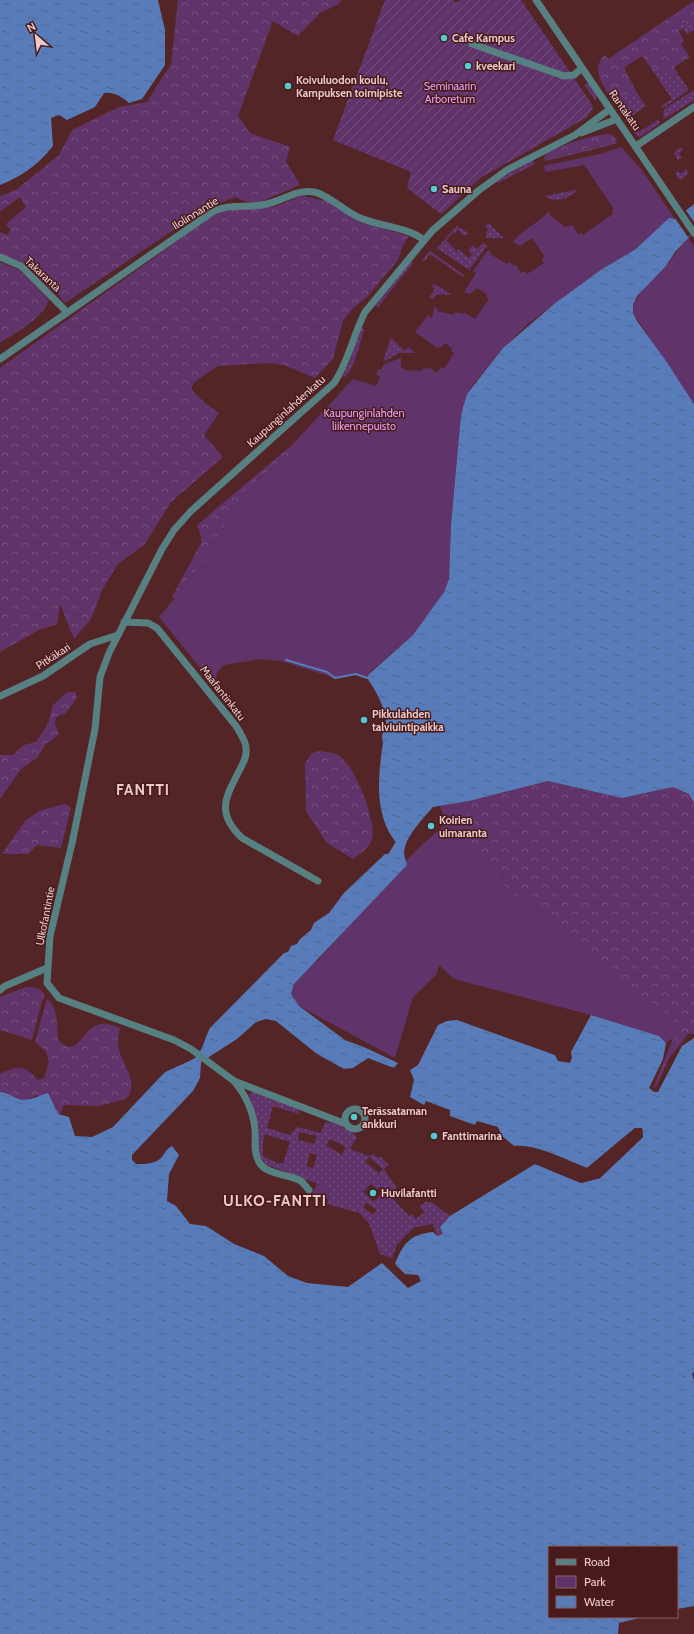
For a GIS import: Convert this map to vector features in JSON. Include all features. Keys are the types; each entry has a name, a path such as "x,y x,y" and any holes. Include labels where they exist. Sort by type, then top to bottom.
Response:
{"street":[{"name":"Rantakatu","path":"536,0 694,233"},
{"path":"472,44 564,76 574,75 582,68"},
{"path":"636,146 694,107"},
{"name":"Kaupunginlahdenkatu","path":"124,622 162,549 182,519 334,383 346,362 365,312 424,240 491,180 575,134 610,109"},
{"name":"Kaupunginlahdenkatu","path":"575,134 617,119"},
{"name":"Ilolinnantie","path":"0,359 211,213 228,206 267,204 301,192 312,191 320,193 347,212 359,218 410,232 424,240"},
{"name":"Takaranta","path":"0,257 21,266 67,312"},
{"name":"Ulkofantintie","path":"124,622 109,652 100,677 95,729 73,839 50,936 47,983 59,998 174,1040 191,1049 234,1081 326,1115 346,1124 351,1128 357,1128 362,1124 364,1118 359,1110 353,1109 348,1112 326,1115"},
{"name":"Maafantinkatu","path":"124,622 148,622 157,628 236,726 243,739 246,746 245,760 226,798 225,805 225,813 234,829 242,838 318,881"},
{"name":"Pitkäkari","path":"0,696 43,676 90,644 118,635"},
{"path":"0,990 5,986 47,968"},
{"path":"234,1081 244,1093 255,1127 256,1152 263,1168 301,1181 309,1190"},
{"path":"346,1124 345,1118 348,1112"}],"green space":[{"path":"178,0 341,0 339,4 320,13 298,36 273,21 238,116 250,133 290,147 286,161 300,185 260,202 248,202 235,197 206,208 65,303 53,288 50,289 24,263 0,254 0,232 8,235 10,230 6,224 26,207 20,197 0,212 0,196 16,190 59,155 72,130 119,107 147,102 171,64"},
{"name":"Seminaarin Arboretum","path":"385,0 453,0 456,3 461,0 521,0 593,106 592,110 586,118 482,177 441,214 407,188 411,172 333,140"},
{"path":"694,1 694,25 682,23 679,25 679,41 690,57 674,67 678,74 670,75 650,67 642,56 625,67 625,70 637,93 631,96 620,94 618,95 620,99 614,102 600,79 598,66 600,61 605,55 608,59"},
{"path":"682,23 694,25 694,30 687,34 683,29 679,31 684,41 680,44 678,33 679,25"},
{"path":"650,67 674,75 678,74 689,90 663,108 661,106 672,99"},
{"path":"588,82 597,95 596,101 584,85"},
{"path":"694,90 694,100 664,119 664,109"},
{"path":"637,93 646,106 629,118 639,132 658,120 660,123 640,137 636,135 614,102 618,101 620,94 626,95"},
{"path":"607,134 613,135 617,141 547,158 547,153 561,146"},
{"path":"617,141 616,144 546,161 544,158 547,153 548,158"},
{"name":"Kaupunginlahden liikennepuisto","path":"621,147 641,169 675,219 636,249 602,269 528,324 503,348 467,394 460,425 451,525 449,579 444,592 413,635 371,671 367,678 356,674 335,678 281,661 260,659 224,665 217,672 215,686 159,617 175,598 177,599 188,578 200,569 211,547 223,532 225,523 244,491 274,467 295,456 292,445 353,379 376,386 380,376 376,375 378,369 381,370 384,364 401,358 401,368 404,368 405,370 422,371 422,369 430,368 437,373 441,367 444,369 454,353 451,351 452,348 445,343 441,347 437,348 415,332 428,315 432,318 434,307 437,308 437,311 454,315 455,312 463,314 464,312 475,319 489,299 486,296 487,294 477,288 470,294 464,292 476,273 473,271 488,250 491,252 490,254 507,264 509,262 514,266 516,265 521,273 525,271 527,274 544,263 542,259 545,257 532,238 520,246 513,242 549,211 549,214 565,227 572,225 579,235 581,233 583,235 613,214 612,211 614,209 584,165 546,172 543,166 600,154"},
{"path":"681,147 683,150 679,153 682,158 678,160 674,153"},
{"path":"533,160 535,164 498,183 496,181"},
{"path":"686,169 689,173 680,180 675,173 678,171 680,174"},
{"path":"575,190 576,192 569,196 557,200 553,200 545,196"},
{"path":"303,196 326,201 359,222 409,236 404,243 398,260 367,297 353,308 343,321 333,359 315,378 284,365 269,363 218,366 194,382 191,389 205,403 219,413 204,435 223,457 171,502 145,544 117,565 102,590 91,619 74,639 60,604 57,624 39,630 0,652 0,368 218,212 224,210 265,208 283,204"},
{"path":"488,223 504,238 486,238 486,232 488,229 485,226"},
{"path":"457,226 468,233 464,236 458,230 454,234 453,232 446,240 457,251 459,249 468,258 472,255 468,250 473,245 477,249 483,243 487,246 469,270 437,248"},
{"path":"688,237 694,247 694,404 633,313 636,300 644,288 668,264"},
{"path":"430,251 464,275 463,277 430,254 425,261 422,260"},
{"path":"410,261 413,263 378,307 375,305"},
{"path":"0,262 19,270 49,300 34,320 0,343"},
{"path":"434,284 451,295 438,294 432,299 429,297 435,289 432,287"},
{"path":"363,327 364,331 354,363 351,370 344,377 343,375 349,364 360,330"},
{"path":"391,338 405,351 409,347 415,353 399,353 383,361"},
{"path":"292,445 295,456 274,467 258,479 225,523 223,532 211,547 200,569 188,578 177,599 172,597 201,543 201,536 197,525"},
{"path":"67,692 75,692 77,698 66,713 56,717 55,724 59,734 45,745 38,757 21,769 0,799 0,755 13,755 24,745 36,742 48,724 53,705"},
{"path":"319,751 336,754 344,760 351,769 368,807 373,831 372,839 367,848 353,859 327,843 306,811 305,763 312,753"},
{"path":"548,781 622,798 673,787 689,794 694,803 694,1034 688,1034 668,1060 656,1088 654,1086 677,1029 635,995 613,983 577,940 557,921 515,896 495,878 471,850 463,825 469,801"},
{"path":"469,801 463,825 471,850 515,896 557,921 577,940 613,983 655,1004 671,1016 677,1029 674,1037 666,1043 659,1036 591,1015 454,979 439,965 436,975 413,997 395,1058 299,1006 291,995 294,984 318,960 407,860 447,823 440,806"},
{"path":"64,804 71,807 61,848 37,845 28,854 2,854 25,821 39,811"},
{"path":"26,987 38,989 44,994 45,997 42,1001 32,1040 0,1030 0,997"},
{"path":"47,999 54,1008 58,1040 67,1046 73,1046 79,1042 89,1030 97,1025 107,1024 120,1028 118,1047 131,1081 130,1093 126,1099 99,1106 64,1105 58,1119 64,1118 68,1121 58,1121 48,1118 38,1095 20,1102 8,1097 0,1096 0,1074 7,1071 21,1068 29,1071 38,1080 44,1078 48,1066 47,1054 35,1042"},
{"path":"252,1092 299,1109 299,1114 273,1106 267,1128 290,1135 297,1127 321,1133 325,1122 342,1126 350,1131 357,1137 350,1149 368,1156 376,1153 374,1155 378,1158 380,1156 389,1165 384,1169 397,1188 392,1193 380,1187 377,1189 371,1184 363,1192 374,1202 382,1191 393,1199 409,1216 412,1214 416,1219 424,1212 420,1207 425,1202 431,1202 450,1216 440,1227 443,1234 437,1236 433,1224 415,1227 397,1245 392,1258 380,1254 369,1223 359,1213 327,1204 331,1189 265,1164 257,1151 259,1128 249,1094","holes":["299,1132 317,1136 314,1144 298,1140","265,1134 290,1142 283,1163 277,1163 263,1156","330,1139 346,1147 342,1155 326,1145","310,1153 317,1155 313,1168 306,1166","369,1157 383,1169 379,1173 365,1162","367,1203 377,1210 373,1215 363,1207"]},
{"path":"317,1184 331,1189 328,1199 312,1194"}],"water":[{"path":"0,0 158,0 165,30 165,65 142,99 129,103 117,95 104,93 95,107 67,120 59,115 51,118 53,146 42,159 29,169 0,185"},
{"path":"694,204 694,229 692,234 675,252 666,266 637,296 633,305 633,313 694,404 694,803 689,794 673,787 622,798 548,781 469,801 433,807 415,828 408,840 404,853 407,865 294,984 291,994 299,1006 345,1040 398,1063 394,1068 368,1058 353,1068 344,1069 317,1054 276,1021 266,1019 256,1022 237,1039 201,1062 200,1078 193,1091 132,1155 132,1160 136,1164 153,1163 159,1160 172,1146 179,1155 169,1174 167,1201 176,1206 190,1224 206,1226 234,1244 264,1256 288,1276 307,1283 348,1287 382,1263 408,1288 421,1281 418,1275 405,1274 395,1264 408,1241 425,1233 433,1232 437,1236 443,1234 440,1227 450,1216 535,1164 581,1183 600,1178 643,1137 642,1128 635,1128 587,1168 541,1150 531,1147 514,1146 502,1136 498,1127 477,1121 475,1125 450,1116 450,1110 426,1101 424,1105 410,1097 414,1080 410,1070 418,1065 438,1025 447,1021 457,1020 555,1055 558,1061 570,1063 572,1057 571,1052 591,1015 659,1036 666,1043 663,1059 649,1088 654,1092 658,1092 682,1046 694,1038 694,1372 692,1374 694,1380 694,1606 678,1609 678,1546 548,1546 548,1618 639,1618 619,1623 618,1634 0,1634 0,1092 24,1100 48,1093 58,1114 69,1117 75,1136 92,1137 113,1127 164,1073 196,1057 210,1028 284,953 288,952 291,946 297,944 300,939 311,930 314,923 329,913 344,893 385,854 396,851 398,847 388,831 383,817 379,796 379,775 383,742 382,734 386,725 385,713 380,700 367,678 368,675 413,635 444,592 449,579 451,525 460,425 467,394 503,348 554,304 602,269 636,249 669,218 675,219"}],"pier":[{"path":"685,209 694,222 694,233 688,237 674,217"},
{"path":"635,1128 642,1128 643,1137 600,1178 581,1183 535,1164 581,1181 599,1177 641,1137 640,1130 636,1130 588,1170 539,1152 540,1150 587,1168"}],"waterway":[{"path":"286,660 327,672 335,678 356,674 367,678"},
{"path":"390,858 401,840"}],"place":[{"name":"Cafe Kampus","path":"444,38"},
{"name":"kveekari","path":"468,66"},
{"name":"Koivuluodon koulu, Kampuksen toimipiste","path":"288,86"},
{"name":"Sauna","path":"434,189"},
{"name":"Pikkulahden talviuintipaikka","path":"364,720"},
{"name":"Koirien uimaranta","path":"431,826"},
{"name":"Terässataman ankkuri","path":"354,1117"},
{"name":"Fanttimarina","path":"434,1136"},
{"name":"Huvilafantti","path":"373,1193"}],"district":[{"name":"FANTTI","path":"143,790"},
{"name":"ULKO-FANTTI","path":"275,1201"}]}
